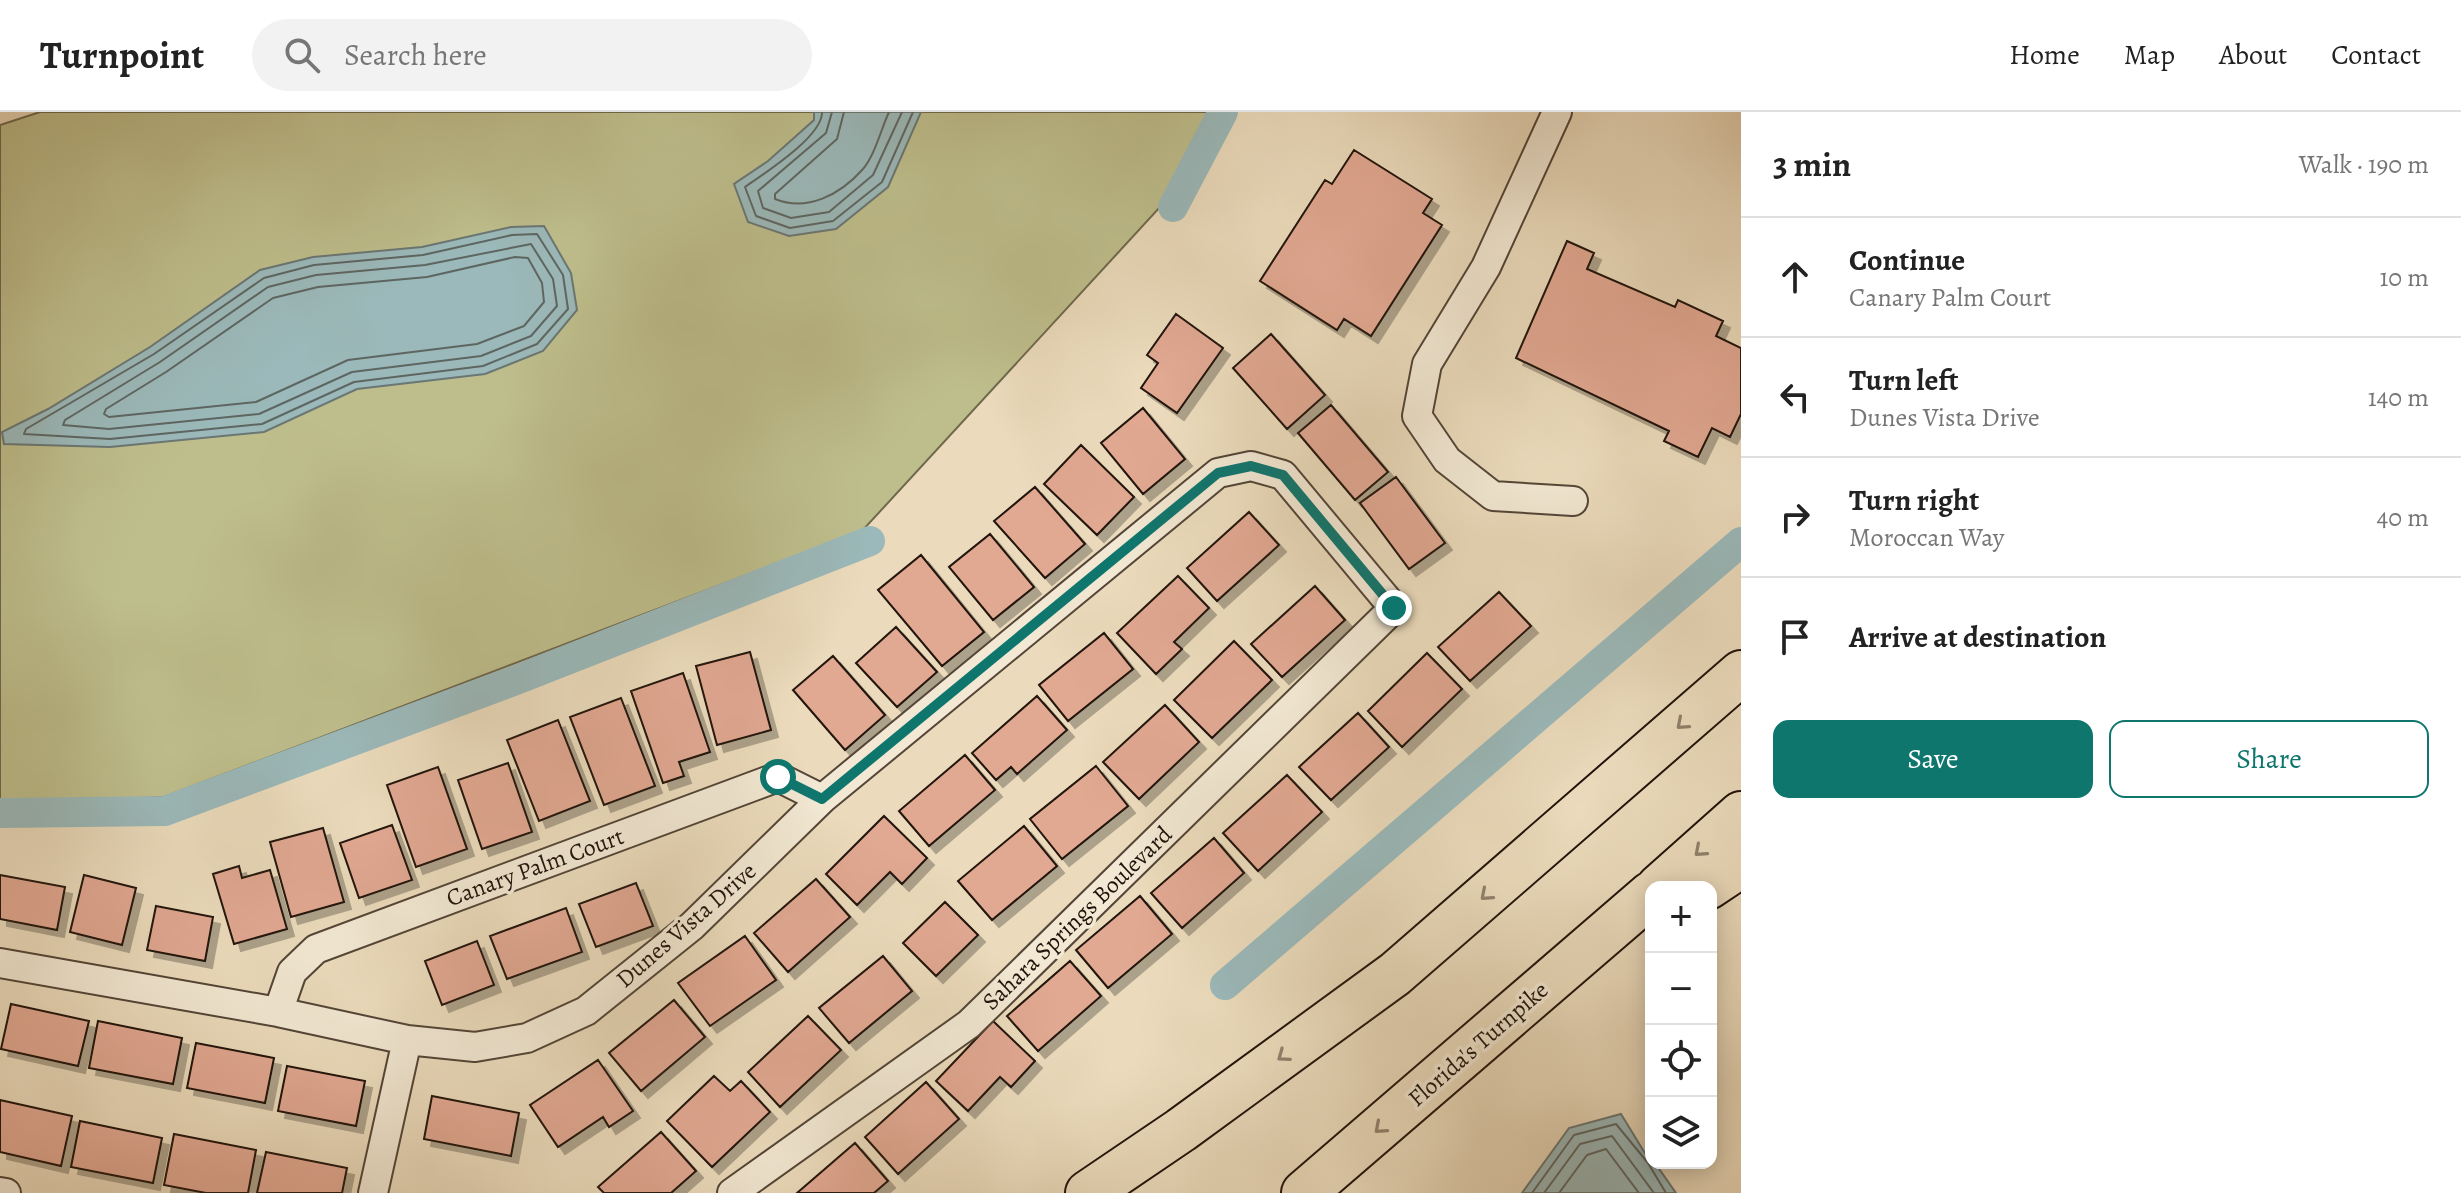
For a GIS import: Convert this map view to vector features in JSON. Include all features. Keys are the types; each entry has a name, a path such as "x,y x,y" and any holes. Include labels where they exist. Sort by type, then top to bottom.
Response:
{"highway":[{"path":"1088,1193 1181,1130 1395,974 1741,673"},
{"path":"1666,881 1741,814"},
{"path":"1717,881 1741,865"},
{"name":"Florida's Turnpike","path":"1304,1193 1645,899"},
{"path":"1601,938 1645,920"}],"street":[{"path":"1557,112 1486,267 1427,364 1417,416 1447,460 1493,496 1573,501"},
{"name":"Dunes Vista Drive","path":"0,963 278,1012 407,1040 475,1047 527,1038 586,1011 692,926 822,799 1218,473 1251,466 1283,475 1394,608"},
{"name":"Sahara Springs Boulevard","path":"732,1193 969,1024 1394,608"},
{"name":"Canary Palm Court","path":"278,1012 292,972 316,949 778,777 822,799"},
{"path":"373,1193 407,1040"},
{"path":"0,1192 6,1193"}],"green space":[{"path":"40,112 1209,112 1161,206 862,531 164,797 10,804 0,803 0,125"}],"water":[{"path":"814,112 921,112 888,187 836,229 789,236 748,222 734,184 768,161 814,120"},
{"path":"544,226 571,273 577,310 543,351 485,374 357,389 264,432 110,447 4,444 2,432 48,409 150,347 260,270 313,257 422,247 511,227"},
{"path":"1621,1114 1645,1153 1645,1169 1659,1169 1676,1193 1522,1193 1569,1128"}],"building":[{"path":"1354,150 1432,199 1423,213 1442,225 1371,336 1344,319 1337,330 1260,281 1325,180 1332,184"},
{"path":"1567,241 1594,253 1587,269 1675,307 1678,300 1723,321 1716,336 1741,348 1741,414 1730,437 1712,428 1698,457 1664,441 1669,431 1516,358"},
{"path":"1176,314 1223,348 1177,413 1141,388 1158,363 1147,355"},
{"path":"1271,334 1325,395 1287,429 1233,368"},
{"path":"1331,405 1388,472 1355,500 1298,433"},
{"path":"1143,408 1185,459 1143,494 1101,443"},
{"path":"1081,445 1134,497 1097,535 1044,484"},
{"path":"1396,477 1445,543 1409,569 1360,503"},
{"path":"1035,487 1085,544 1045,578 994,521"},
{"path":"1249,512 1279,545 1217,601 1187,568"},
{"path":"990,534 1034,587 993,620 949,567"},
{"path":"921,555 984,632 942,666 878,590"},
{"path":"1178,576 1209,608 1174,642 1182,649 1156,674 1117,633"},
{"path":"1315,586 1345,620 1282,677 1251,644"},
{"path":"1499,592 1531,626 1470,681 1438,647"},
{"path":"896,627 937,672 897,707 856,663"},
{"path":"1104,633 1133,669 1068,721 1039,685"},
{"path":"1234,641 1272,680 1212,738 1174,700"},
{"path":"750,652 771,730 717,745 696,666"},
{"path":"1427,653 1462,689 1402,747 1368,711"},
{"path":"833,656 885,715 845,750 793,690"},
{"path":"683,673 710,752 679,762 684,776 663,783 631,691"},
{"path":"1037,696 1067,730 1017,774 1011,767 996,780 972,753"},
{"path":"621,698 655,786 604,805 570,717"},
{"path":"1165,705 1199,742 1139,799 1103,762"},
{"path":"1358,713 1389,747 1331,800 1299,767"},
{"path":"558,720 590,801 539,821 507,740"},
{"path":"965,755 995,790 929,846 899,811"},
{"path":"508,763 532,832 482,849 458,780"},
{"path":"1096,766 1128,806 1062,859 1030,819"},
{"path":"438,767 467,849 416,867 387,785"},
{"path":"1287,775 1322,812 1258,871 1223,833"},
{"path":"884,816 927,858 902,884 890,872 857,905 826,874"},
{"path":"392,825 412,880 359,898 340,843"},
{"path":"1024,826 1057,866 992,920 958,881"},
{"path":"323,828 344,902 291,917 270,842"},
{"path":"1214,838 1244,873 1182,928 1151,893"},
{"path":"239,866 242,878 270,870 287,929 234,944 213,874"},
{"path":"0,875 65,887 57,930 0,919"},
{"path":"84,875 136,888 122,945 70,932"},
{"path":"816,879 850,917 788,972 754,933"},
{"path":"636,883 653,926 596,947 579,904"},
{"path":"1140,896 1172,934 1108,988 1076,950"},
{"path":"945,902 978,935 936,976 903,943"},
{"path":"156,906 213,917 205,961 147,950"},
{"path":"566,908 582,952 507,979 490,936"},
{"path":"745,936 776,980 710,1026 678,983"},
{"path":"477,941 494,985 442,1005 425,961"},
{"path":"883,956 912,991 849,1043 819,1008"},
{"path":"1070,961 1101,996 1038,1051 1007,1016"},
{"path":"674,1000 705,1037 641,1091 609,1053"},
{"path":"11,1004 89,1021 78,1066 1,1049"},
{"path":"808,1016 841,1050 780,1107 748,1072"},
{"path":"98,1021 182,1038 173,1084 89,1068"},
{"path":"993,1021 1035,1061 1011,1087 1000,1077 968,1111 936,1081"},
{"path":"196,1043 274,1058 265,1103 187,1088"},
{"path":"598,1060 633,1111 609,1127 603,1117 558,1147 530,1105"},
{"path":"287,1066 365,1081 356,1126 278,1111"},
{"path":"714,1076 730,1091 741,1081 770,1112 712,1167 667,1121"},
{"path":"926,1082 959,1119 898,1174 865,1137"},
{"path":"432,1096 519,1113 511,1156 424,1139"},
{"path":"0,1100 72,1116 61,1166 0,1152"},
{"path":"80,1121 162,1138 153,1183 71,1167"},
{"path":"661,1132 696,1171 671,1193 604,1193 598,1187"},
{"path":"174,1134 256,1150 248,1193 206,1193 164,1185"},
{"path":"855,1143 888,1181 874,1193 797,1193"},
{"path":"266,1152 347,1168 342,1193 257,1193"}],"waterway":[{"path":"1173,207 1223,112"},
{"path":"0,813 165,811 516,680 870,541"},
{"path":"1225,985 1741,542"}],"route":[{"path":"778,777 822,799 1218,473 1251,466 1283,475 1394,608"}]}
